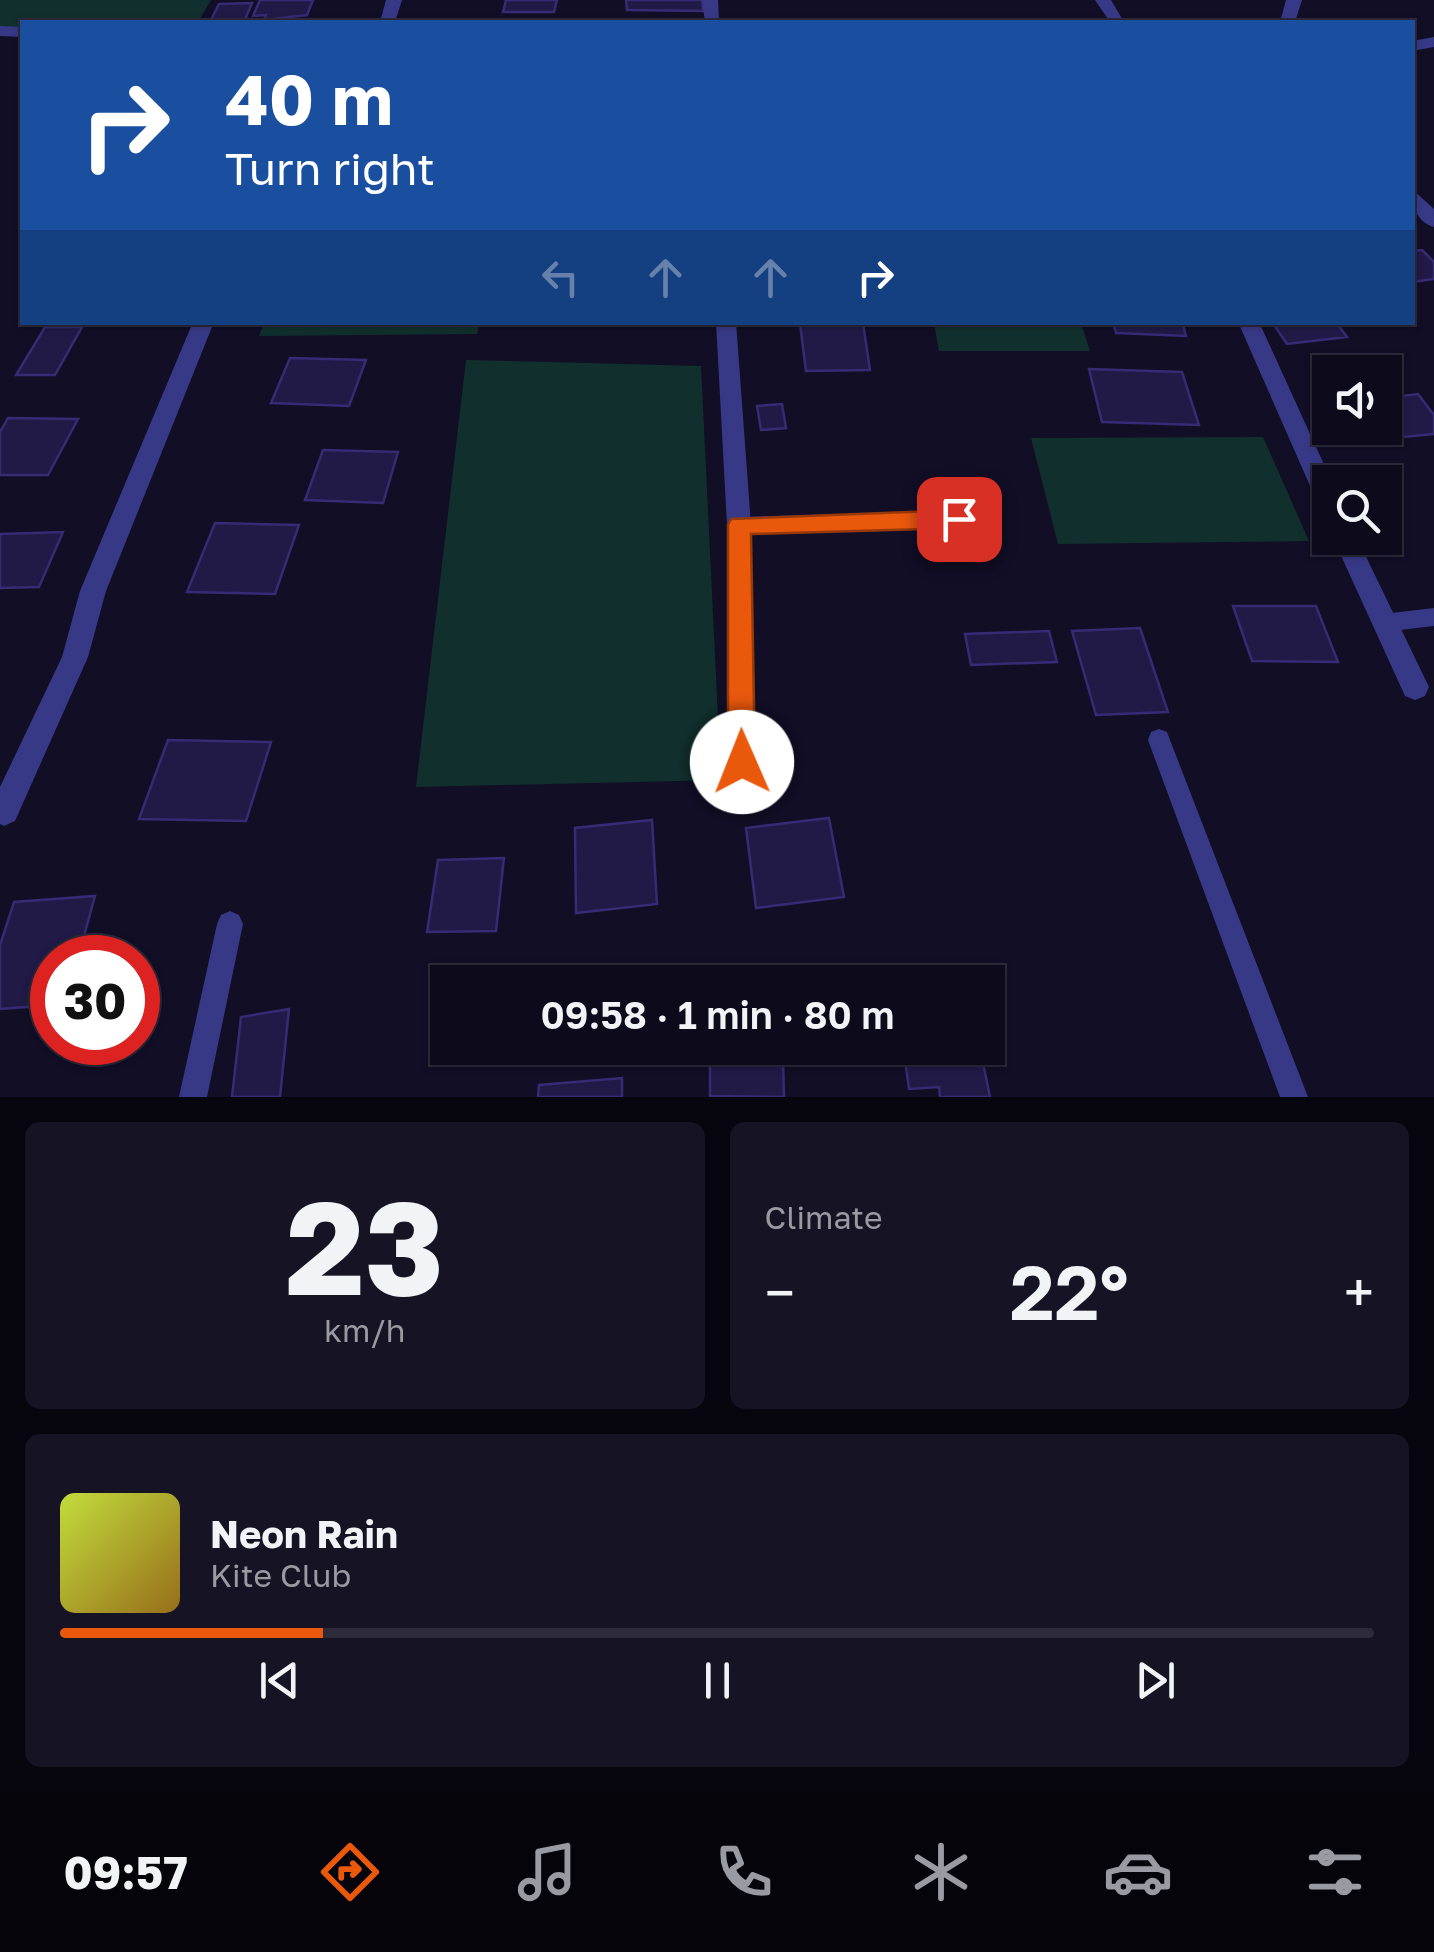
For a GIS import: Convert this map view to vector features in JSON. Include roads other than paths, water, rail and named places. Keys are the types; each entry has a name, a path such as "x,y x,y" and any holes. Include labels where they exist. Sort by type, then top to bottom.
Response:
{"street":[{"path":"1415,198 1434,222"},
{"path":"4,811 75,657 93,591 203,325"},
{"path":"726,325 739,525 742,762"},
{"path":"1249,325 1312,465"},
{"path":"1353,555 1415,687"}],"lane":[{"path":"739,525 959,519"},
{"path":"1384,623 1434,617"},
{"path":"1159,740 1294,1097"},
{"path":"193,1097 230,924"}]}
